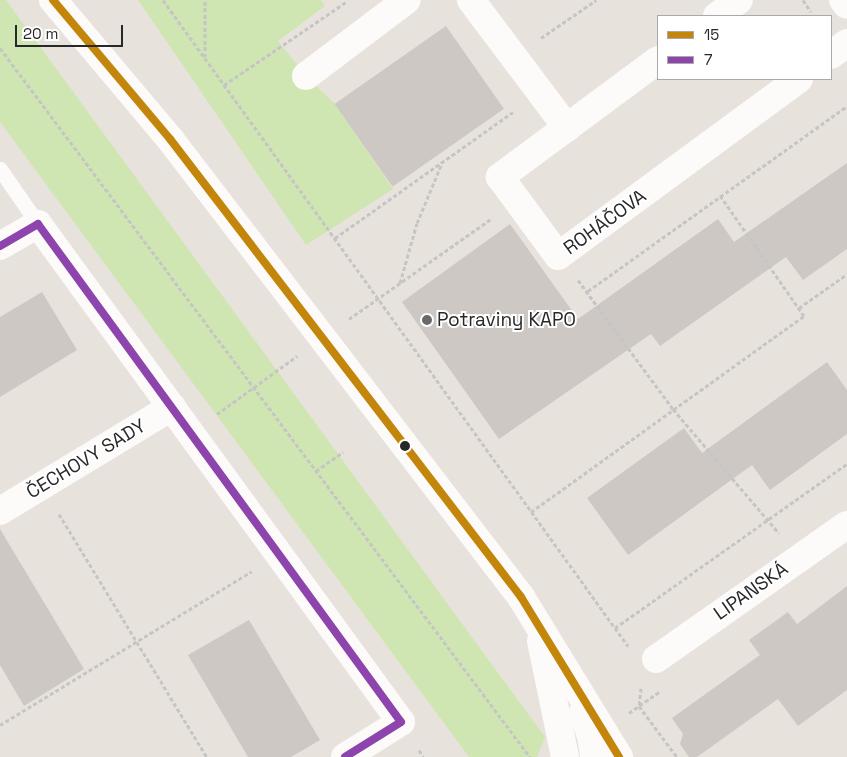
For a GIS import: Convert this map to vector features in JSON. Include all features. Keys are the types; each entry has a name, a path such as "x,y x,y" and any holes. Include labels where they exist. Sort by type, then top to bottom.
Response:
{"street":[{"path":"53,0 176,147 538,623 619,757"},
{"path":"306,76 407,0"},
{"path":"471,0 567,128"},
{"path":"718,15 738,0"},
{"path":"843,0 847,5"},
{"path":"832,54 847,43"},
{"name":"ROHÁČOVA","path":"657,61 500,177 558,256 798,80"},
{"path":"0,246 38,224 401,722 345,757"},
{"name":"ČECHOVY SADY","path":"0,511 172,407"},
{"name":"LIPANSKÁ","path":"643,663 847,524"},
{"path":"538,623 565,757"},
{"path":"557,654 584,715 594,757"}],"lane":[{"path":"0,169 38,224"}],"path":[{"path":"163,0 531,512 615,628 643,663 639,706 677,757"},
{"path":"205,58 206,0"},
{"path":"224,85 349,0"},
{"path":"540,38 596,0"},
{"path":"803,0 814,15"},
{"path":"0,48 530,757"},
{"path":"588,291 847,106"},
{"path":"334,238 518,108"},
{"path":"400,283 417,224 442,162"},
{"path":"531,512 804,316 720,195"},
{"path":"378,298 517,200"},
{"path":"558,256 588,291 673,409 768,518 798,558"},
{"path":"798,308 847,274"},
{"path":"190,434 282,367"},
{"path":"316,471 344,452"},
{"path":"615,628 768,518 847,464"},
{"path":"42,486 207,757"},
{"path":"0,725 279,555"}],"green space":[{"path":"0,0 6,0 545,737 537,757 469,757 0,122"},
{"path":"138,0 321,0 325,6 278,41 306,76 334,103 393,189 306,245"}],"building":[{"path":"446,26 504,109 393,187 335,104"},
{"path":"847,163 847,249 803,280 786,257 660,346 651,334 499,439 402,302 510,224 578,319 718,219 734,242"},
{"path":"42,292 77,350 0,397 0,317"},
{"path":"827,362 847,390 847,434 770,490 752,465 628,555 587,498 684,428 702,453"},
{"path":"0,529 84,669 24,706 0,665"},
{"path":"847,586 847,690 798,726 778,699 697,757 689,757 680,744 683,734 672,718 760,655 749,640 788,612 797,624"},
{"path":"249,620 320,740 291,757 248,757 188,655"}],"transit line":[{"name":"15","path":"53,0 170,139 521,597 619,757"},
{"name":"7","path":"0,246 38,224 401,722 345,757"}],"place":[{"name":"Potraviny KAPO","path":"427,320"}]}
